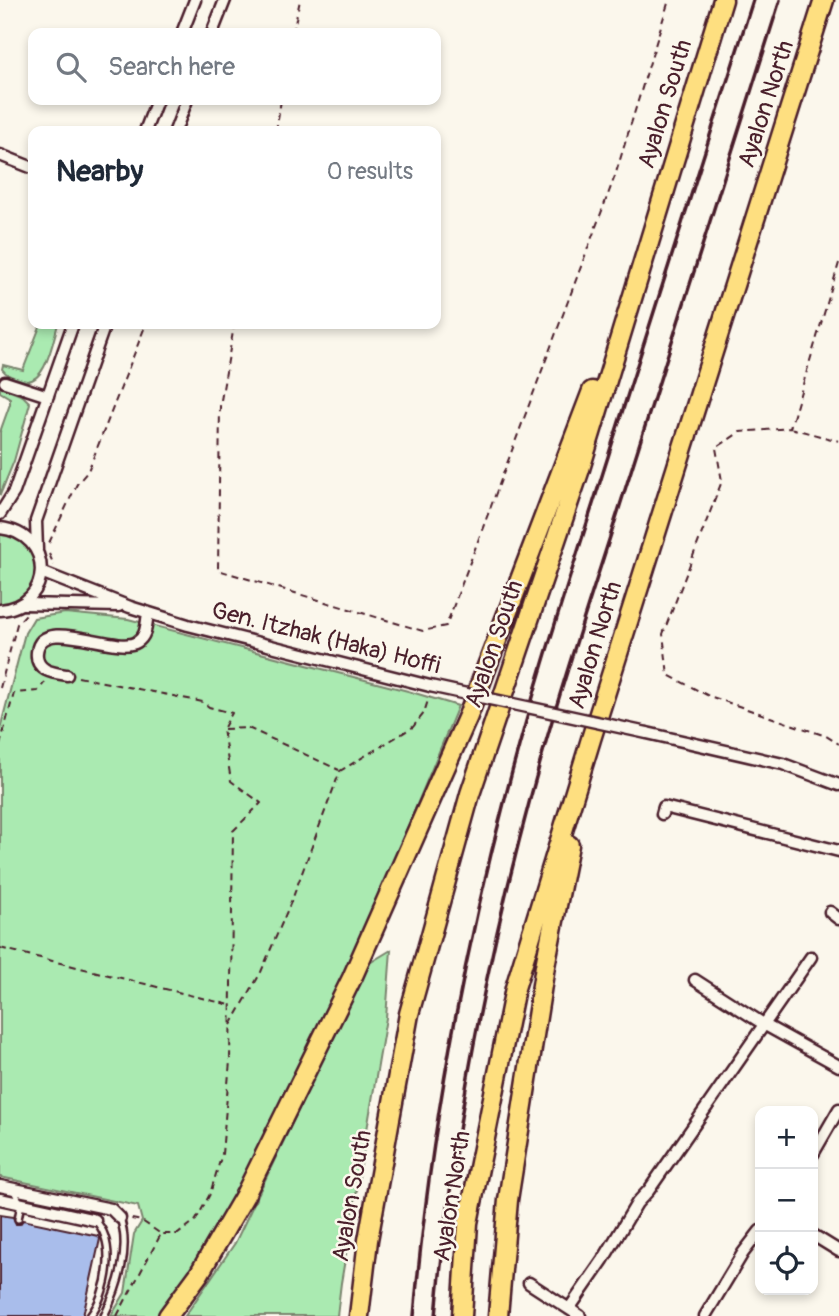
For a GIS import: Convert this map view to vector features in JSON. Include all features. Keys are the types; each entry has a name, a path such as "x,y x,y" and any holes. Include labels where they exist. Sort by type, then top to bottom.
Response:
{"highway":[{"name":"Ayalon South","path":"359,1316 368,1240 409,1014 470,794 580,468 723,0"},
{"name":"Ayalon North","path":"462,1316 468,1223 515,988 824,0"},
{"path":"168,1316 199,1274 245,1195 352,978 468,716 645,250"},
{"path":"498,1316 508,1200 542,979 591,739"}],"street":[{"path":"184,28 195,0"},
{"path":"214,28 225,0"},
{"path":"147,126 155,105"},
{"path":"177,126 185,105"},
{"path":"0,155 28,166"},
{"path":"0,514 14,492 72,329"},
{"path":"27,607 41,572 42,549 36,521 103,329"},
{"path":"5,382 48,396"},
{"path":"0,527 21,533 42,549"},
{"name":"Gen. Itzhak (Haka) Hoffi","path":"41,572 148,613 430,686 783,764 839,785"},
{"name":"Gen. Itzhak (Haka) Hoffi","path":"0,610 27,607 130,607"},
{"path":"68,675 50,672 42,667 37,659 37,648 44,639 54,635 66,635 128,646 138,642 145,634 148,613"},
{"path":"662,814 664,807 839,851"},
{"path":"569,1309 603,1260 637,1203 811,957"},
{"path":"695,980 765,1025 839,1066"},
{"path":"818,1146 839,1110"},
{"path":"0,1186 111,1209 120,1218"},
{"path":"0,1199 95,1220"},
{"path":"705,1316 743,1253 759,1232"},
{"path":"818,1238 839,1251"},
{"path":"529,1283 580,1316"}],"lane":[{"path":"13,1188 21,1203 18,1219"},
{"path":"104,1316 113,1299 121,1265 124,1228 120,1218"},
{"path":"90,1316 104,1285 107,1265 107,1248 102,1227 95,1220"}],"path":[{"path":"294,28 300,0"},
{"path":"233,329 220,406 218,570 422,631 446,626 615,176 669,0"},
{"path":"277,126 280,105"},
{"path":"790,428 839,263"},
{"path":"42,549 76,484 88,471 144,329"},
{"path":"839,441 790,428 740,432 716,448 722,481 663,634 667,675 709,695 826,736 839,744"},
{"path":"0,688 17,624 27,607"},
{"path":"0,745 13,693 38,691 50,672"},
{"path":"68,675 203,702 232,713 223,729 231,781 261,803 233,831 230,1061 222,1154 210,1194 196,1220 178,1234 161,1234 142,1221 120,1218"},
{"path":"231,1026 261,972 293,897 340,771 413,727 424,713 430,686"},
{"path":"223,729 248,728 340,771"},
{"path":"0,948 231,1006"},
{"path":"117,1316 161,1234"}],"green space":[{"path":"39,329 57,329 47,361 37,377 30,381 22,380 8,375 2,369 3,365 23,370"},
{"path":"0,387 23,396 30,403 14,461 0,495 0,432 10,398 0,392"},
{"path":"0,532 15,535 30,547 36,571 31,587 23,597 0,605"},
{"path":"65,613 128,619 458,706 354,956 240,1195 180,1291 159,1316 111,1316 125,1293 134,1234 142,1221 138,1206 0,1177 0,729 25,633 34,618"},
{"path":"391,950 386,1018 337,1316 185,1316 235,1243 368,964"}],"building":[{"path":"0,1215 13,1217 16,1224 23,1220 98,1236 100,1239 83,1316 0,1316"}],"railway":[{"path":"414,1316 420,1250 449,1051 476,920 507,791 557,617 753,0"},
{"path":"436,1316 443,1244 464,1100 492,957 526,815 564,682 780,0"}]}
